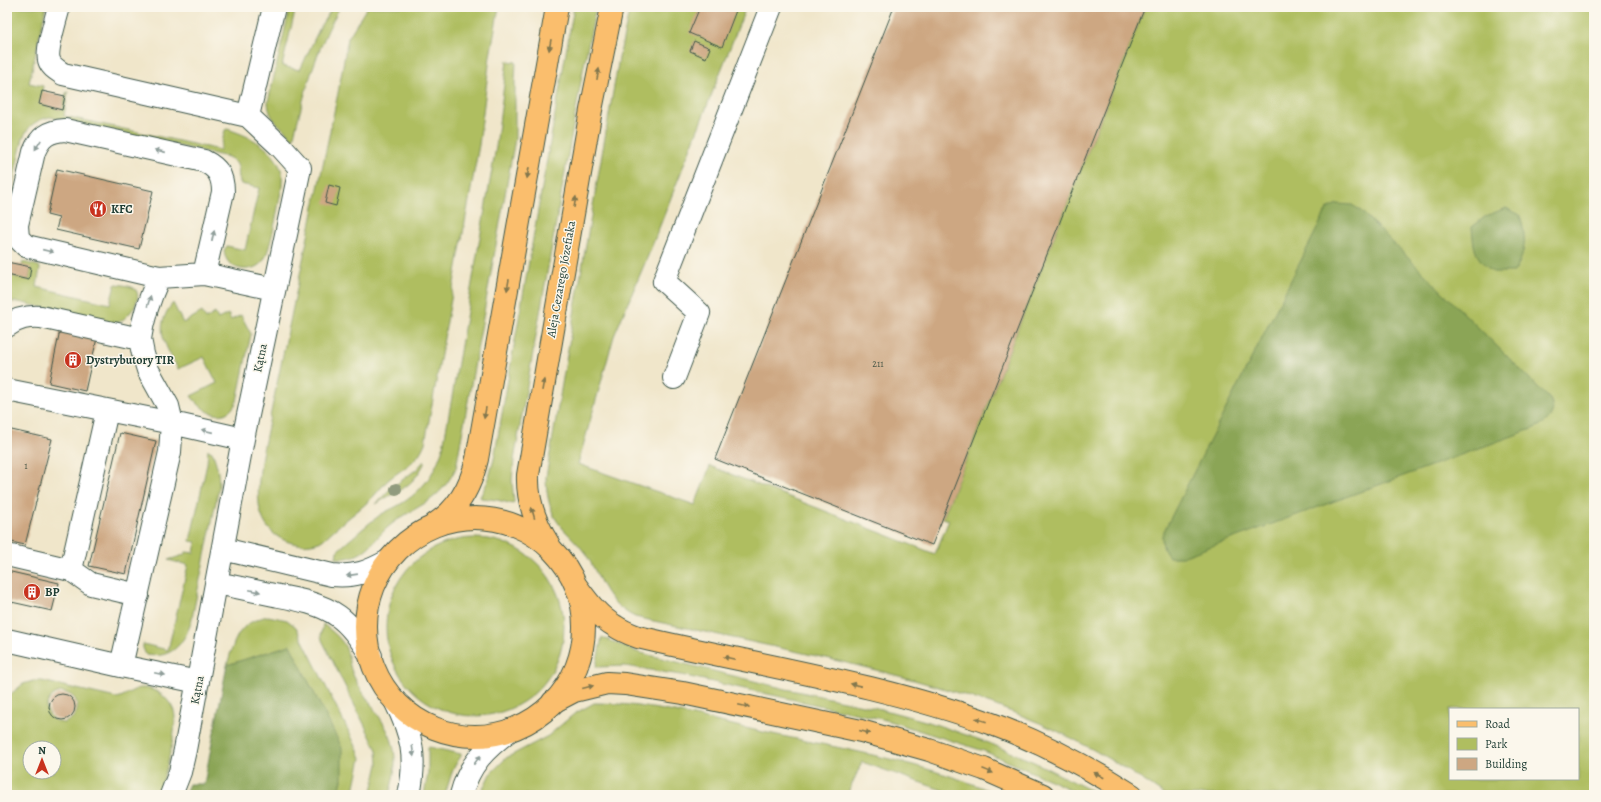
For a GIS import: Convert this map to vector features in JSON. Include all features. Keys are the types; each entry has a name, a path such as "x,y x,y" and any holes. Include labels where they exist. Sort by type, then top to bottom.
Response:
{"main road":[{"path":"557,7 474,471 462,499 444,518 409,539 397,549 388,561 373,587 366,616 366,630 370,656 381,681 395,701 419,721 450,733 466,735 484,735 510,730 537,716 553,702 565,687 575,670 584,633 582,611 577,587"},
{"name":"Aleja Cezarego Józefiaka","path":"550,548 539,530 532,512 528,493 528,474 591,110 612,7"},
{"path":"428,528 462,519 485,518 505,522 523,529 550,548 559,558 588,603 615,627 638,637 889,692 986,722 1034,742 1073,761 1106,778 1132,795"},
{"path":"553,702 574,691 607,683 683,692 861,731 928,750 984,769 1043,795"}],"street":[{"path":"59,7 48,51 49,60 54,68 63,74 248,116 274,7"},
{"path":"674,378 698,313 664,281 771,7"},
{"name":"Kątna","path":"171,795 180,772 183,758 243,440 300,168 281,147 248,116"},
{"path":"204,274 223,192 223,182 220,173 214,166 204,161 65,130 54,131 44,136 38,143 34,152 17,225 18,238 26,246 159,277 204,274 274,289"},
{"path":"121,666 170,452 172,423 168,406 148,370 140,339 142,323 151,294 159,277"},
{"path":"7,326 27,316 41,317 140,339"},
{"path":"7,390 172,423 243,440"},
{"path":"70,570 107,411"},
{"path":"223,549 332,575 344,576 371,570 388,561"},
{"path":"7,556 70,570 91,584 138,595"},
{"path":"217,583 296,600 325,609 337,615 346,623 360,638 370,656"},
{"path":"7,640 198,682"},
{"path":"395,701 406,721 411,738 414,758 408,795"},
{"path":"461,795 467,776 474,764 494,742 510,730"}],"green space":[{"path":"7,7 46,7 29,83 43,86 40,104 62,110 66,93 68,92 64,116 220,150 225,130 227,129 250,138 265,147 271,153 281,169 282,186 272,237 263,261 252,268 240,269 229,263 226,257 224,250 227,246 245,250 259,188 241,184 239,180 238,166 233,160 228,157 50,117 34,124 23,138 7,207"},
{"path":"290,7 296,7 282,66 300,70 321,25 333,7 340,7 317,55 306,89 293,140 271,115 268,102"},
{"path":"367,7 499,7 490,56 479,145 425,443 418,456 409,465 387,481 375,495 323,540 311,544 298,544 286,541 274,534 266,526 259,504 258,492 260,467 338,93 348,38"},
{"path":"574,7 596,7 583,70 514,460 512,480 513,504 480,497 488,481 494,459"},
{"path":"630,7 746,7 650,251 614,336 578,464 695,505 710,466 935,554 949,520 943,518 1145,7 1594,7 1594,795 1165,795 1131,772 1077,741 1020,715 965,695 908,678 852,664 635,617 616,604 610,597 585,553 557,521 548,500 546,477 619,58"},
{"path":"507,61 516,62 515,139 456,468 450,479 436,495 429,501 393,523 362,552 355,556 336,558 337,551 380,515 404,502 418,491 433,472 443,448 496,147"},
{"path":"1337,204 1352,205 1360,210 1550,399 1553,409 1551,416 1537,427 1182,557 1169,557 1163,547 1162,535 1327,209"},
{"path":"1506,208 1520,215 1524,237 1523,251 1514,272 1493,272 1482,262 1476,252 1473,242 1472,227 1486,216"},
{"path":"23,262 39,266 37,287 110,304 115,285 117,284 134,288 138,298 134,308 127,317 118,322 110,323 19,302 7,302 7,275 29,280 31,268 22,265"},
{"path":"173,303 183,323 202,312 206,319 215,313 218,319 228,314 231,320 241,315 251,334 237,401 232,409 226,413 220,415 214,414 202,407 191,396 217,383 204,357 178,369 169,352 163,337 162,329 163,321"},
{"path":"208,450 212,452 215,460 219,487 191,623 184,638 175,649 162,655 146,655 143,644 168,650 188,565 168,560 184,555 186,552 194,553 196,542 190,541 207,464"},
{"path":"424,461 425,462 420,471 410,483 376,504 390,489 417,469"},
{"path":"466,538 484,538 517,548 538,564 554,585 560,601 564,618 564,636 560,653 554,669 538,690 517,706 501,712 484,716 466,716 433,706 419,696 406,683 396,669 390,653 386,636 386,618 396,585 406,571 419,558 433,548 449,542"},
{"path":"268,616 287,620 296,627 357,748 361,758 353,795 338,795 342,780 290,645 227,665 236,639 244,627 258,619"},
{"path":"323,624 339,638 345,646 351,668 357,682 382,720 391,740 394,750 395,767 389,795 371,795 378,764 377,750 322,640 321,635"},
{"path":"602,637 637,652 786,689 877,708 929,722 989,743 1034,762 1100,795 1080,795 984,751 886,720 681,675 625,666 598,667 596,666"},
{"path":"290,645 342,748 342,780 338,795 184,795 189,784 204,784 227,665"},
{"path":"33,681 42,681 116,698 140,688 158,692 166,698 172,706 175,718 173,740 158,795 7,795 7,697 23,684","holes":["61,692 68,694 76,701 77,711 74,716 70,720 63,723 52,719 46,708 51,697"]},
{"path":"594,703 658,709 853,751 913,765 972,784 1000,795 956,795 862,762 847,795 480,795 490,774 506,758 548,736 574,714"},
{"path":"429,747 461,754 453,769 445,795 424,795 428,773"}],"building":[{"path":"700,7 737,8 722,47 689,33"},
{"path":"894,7 1145,7 932,545 715,459"},
{"path":"694,41 710,48 706,58 690,51"},
{"path":"42,91 65,96 62,110 39,104"},
{"name":"KFC","path":"57,169 153,191 139,249 56,230 59,218 47,215"},
{"path":"329,185 340,188 336,206 325,203"},
{"path":"7,262 31,267 29,280 7,275"},
{"name":"Dystrybutory TIR","path":"60,330 97,338 85,391 49,383"},
{"path":"7,429 52,439 25,545 7,541"},
{"path":"120,433 156,441 126,574 89,566"},
{"name":"BP","path":"7,571 59,583 52,611 7,601"},
{"path":"62,694 71,698 75,707 71,716 62,720 53,716 49,707 53,698"}],"place":[{"name":"KFC","path":"98,209"},
{"name":"Dystrybutory TIR","path":"73,360"},
{"name":"BP","path":"32,592"}]}
